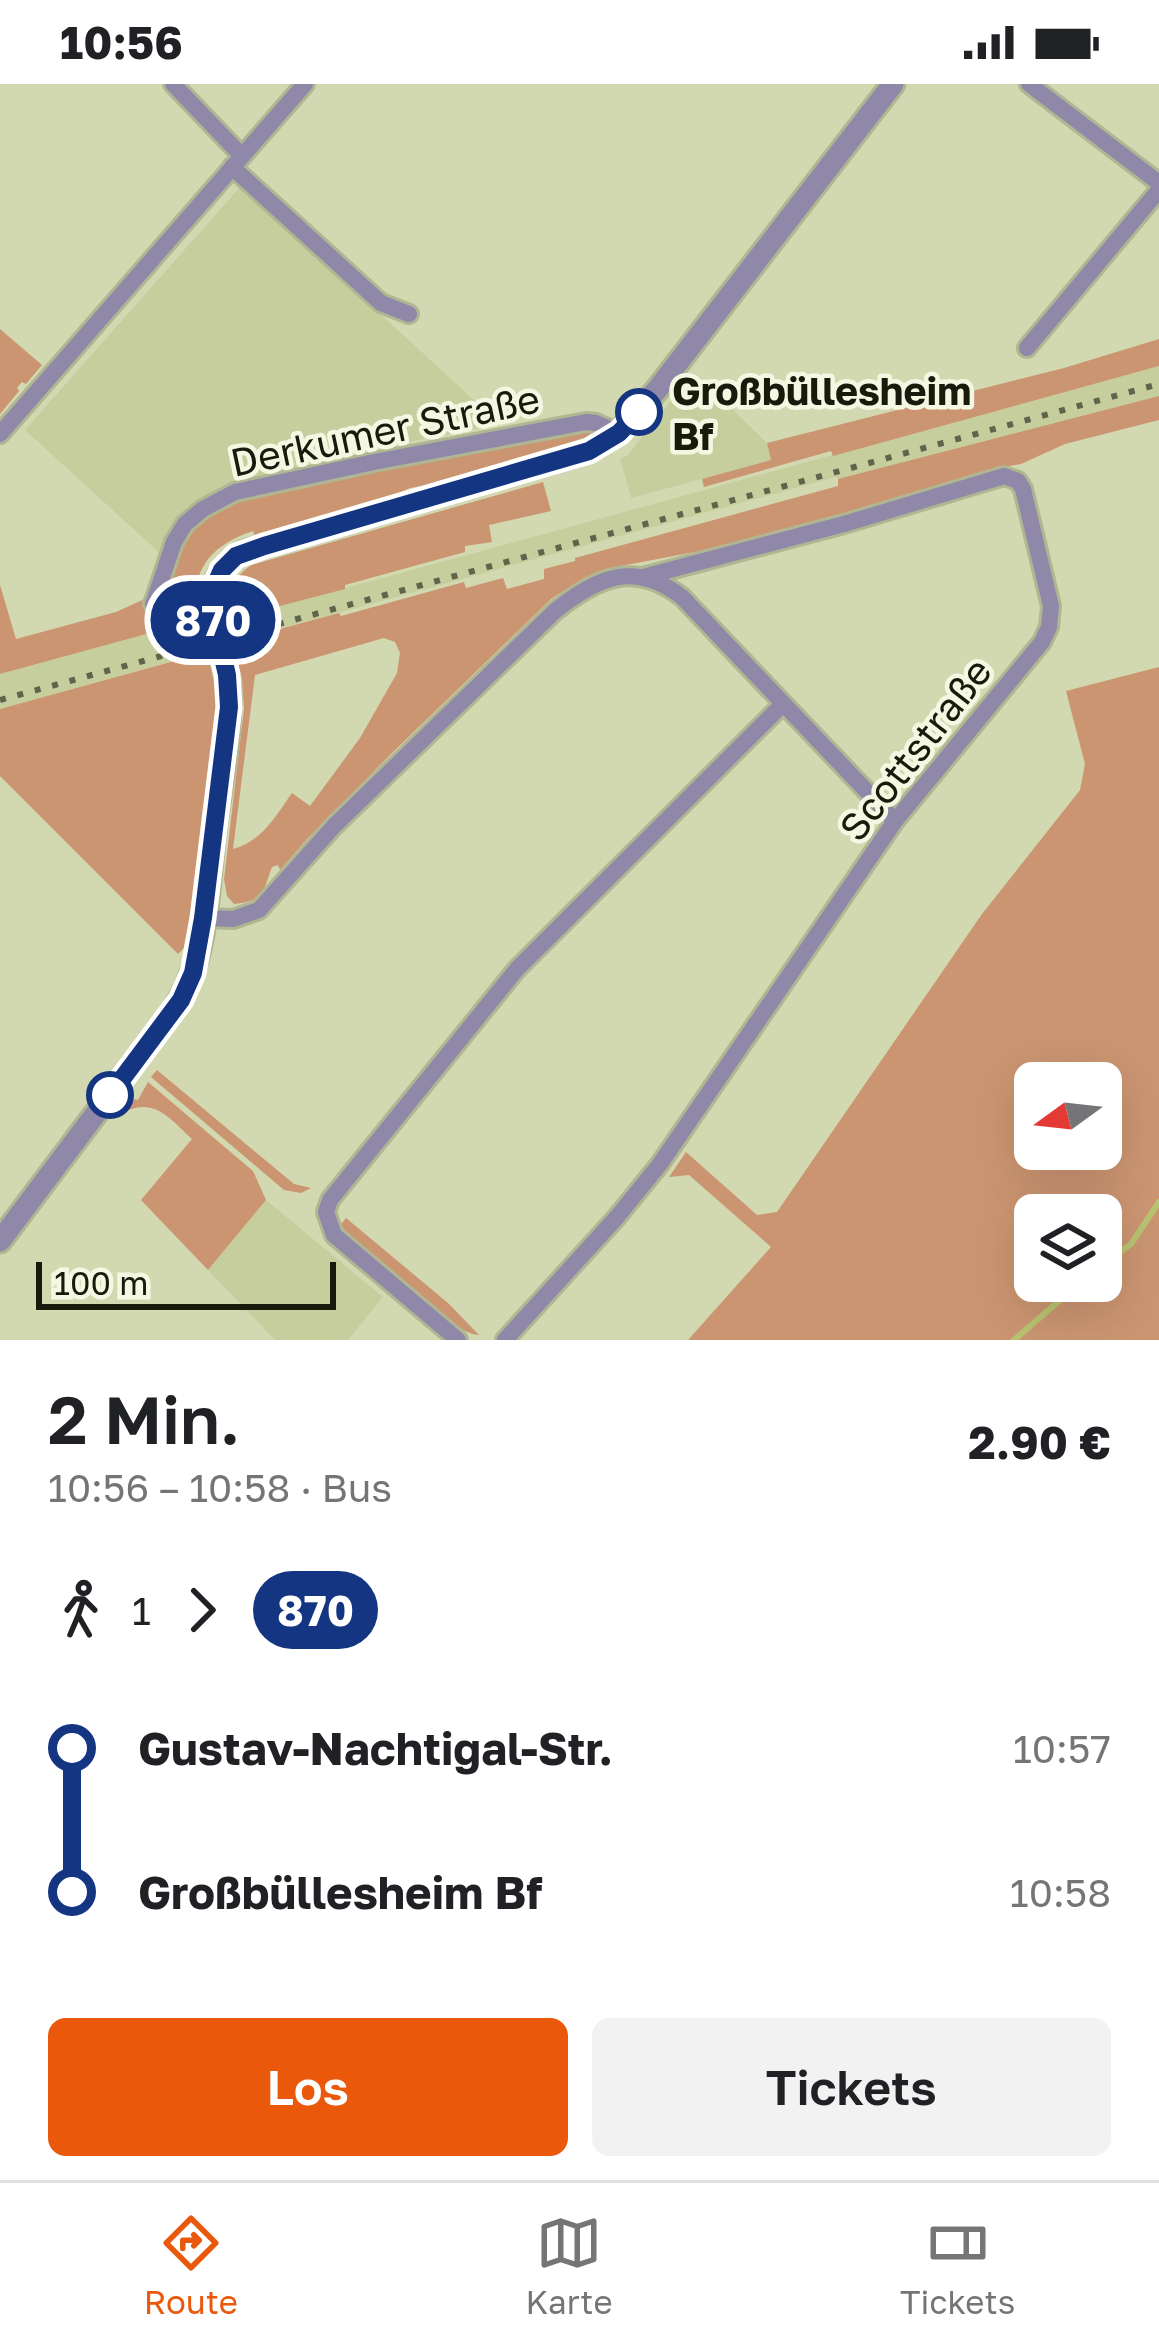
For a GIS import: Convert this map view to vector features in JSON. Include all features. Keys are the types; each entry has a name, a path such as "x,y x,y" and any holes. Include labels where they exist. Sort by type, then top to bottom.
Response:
{"street":[{"path":"173,84 237,161 381,303 409,314"},
{"path":"0,434 305,84"},
{"path":"0,1241 165,1023 193,973 229,707 212,610 213,590 222,570 244,552 576,455 619,433 893,84"},
{"path":"1027,348 1159,186 1029,84"},
{"name":"Derkumer Straße","path":"153,604 184,524 235,492 586,422 619,433"},
{"name":"Scottstraße","path":"505,1340 660,1164 895,821 1042,642 1049,627 1048,590 1027,502 1018,481 1004,476 644,577"},
{"path":"203,918 241,917 266,904 334,826 566,602 579,592 627,574 668,586 682,597 895,821"},
{"path":"458,1340 334,1235 326,1212 330,1200 517,969 783,704"}],"shaded area":[{"path":"241,186 500,424 388,446 369,431 293,442 297,469 241,482 206,499 163,556 25,430"},
{"path":"0,329 42,365 26,384 22,382 0,414"},
{"path":"1159,339 1159,366 704,487 702,479 771,460 767,443 1064,368"},
{"path":"1159,366 1159,396 920,460 836,477 235,641 228,617 243,616"},
{"path":"688,379 706,397 713,390 767,443 772,460 631,498 620,458 627,456"},
{"path":"1159,396 1159,420 1065,444 1021,464 737,544 605,569 584,578 551,599 280,870 278,865 272,867 258,897 234,904 227,896 224,879 244,709 235,641 464,582 466,588 503,578 507,589 544,579 544,569 575,558 838,486 838,479","holes":["384,638 395,642 400,653 397,673 360,738 310,806 292,793 260,834 233,849 255,675"]},
{"path":"592,428 595,436 587,441 410,488 370,505 255,537 253,531 236,538 212,555 198,578 198,625 161,630 0,674 0,585 16,639 116,612 149,597 147,607 160,610 193,531 221,508 241,499 267,490"},
{"path":"543,482 551,511 489,525 492,542 465,546 465,552 345,585 345,589 224,618 230,588 251,565"},
{"path":"198,625 205,652 0,709 0,674 161,630"},
{"path":"207,652 213,678 218,678 218,719 191,917 184,948 178,954 0,776 0,709"},
{"path":"1159,667 1159,1340 688,1340 771,1247 689,1175 669,1177 686,1152 757,1215 777,1212 982,914 1080,790 1085,764 1066,691"},
{"path":"157,1070 294,1184 311,1188 301,1193 284,1190 151,1077"},
{"path":"148,1082 253,1171 266,1200 208,1270 141,1200 192,1139 153,1109 124,1112"},
{"path":"266,1200 383,1297 348,1340 275,1340 208,1270"},
{"path":"346,1218 479,1335 430,1308 343,1234 339,1227"}],"waterway":[{"path":"1122,1251 1159,1202"},
{"path":"1014,1340 1058,1302"}],"railway":[{"path":"0,700 1159,384"}],"bus line":[{"name":"870","path":"110,1095 181,1000 196,961 228,721 227,675 211,599 222,570 236,556 264,546 589,451 619,433 639,412"}],"place":[{"name":"Großbüllesheim Bf","path":"639,412"}]}
